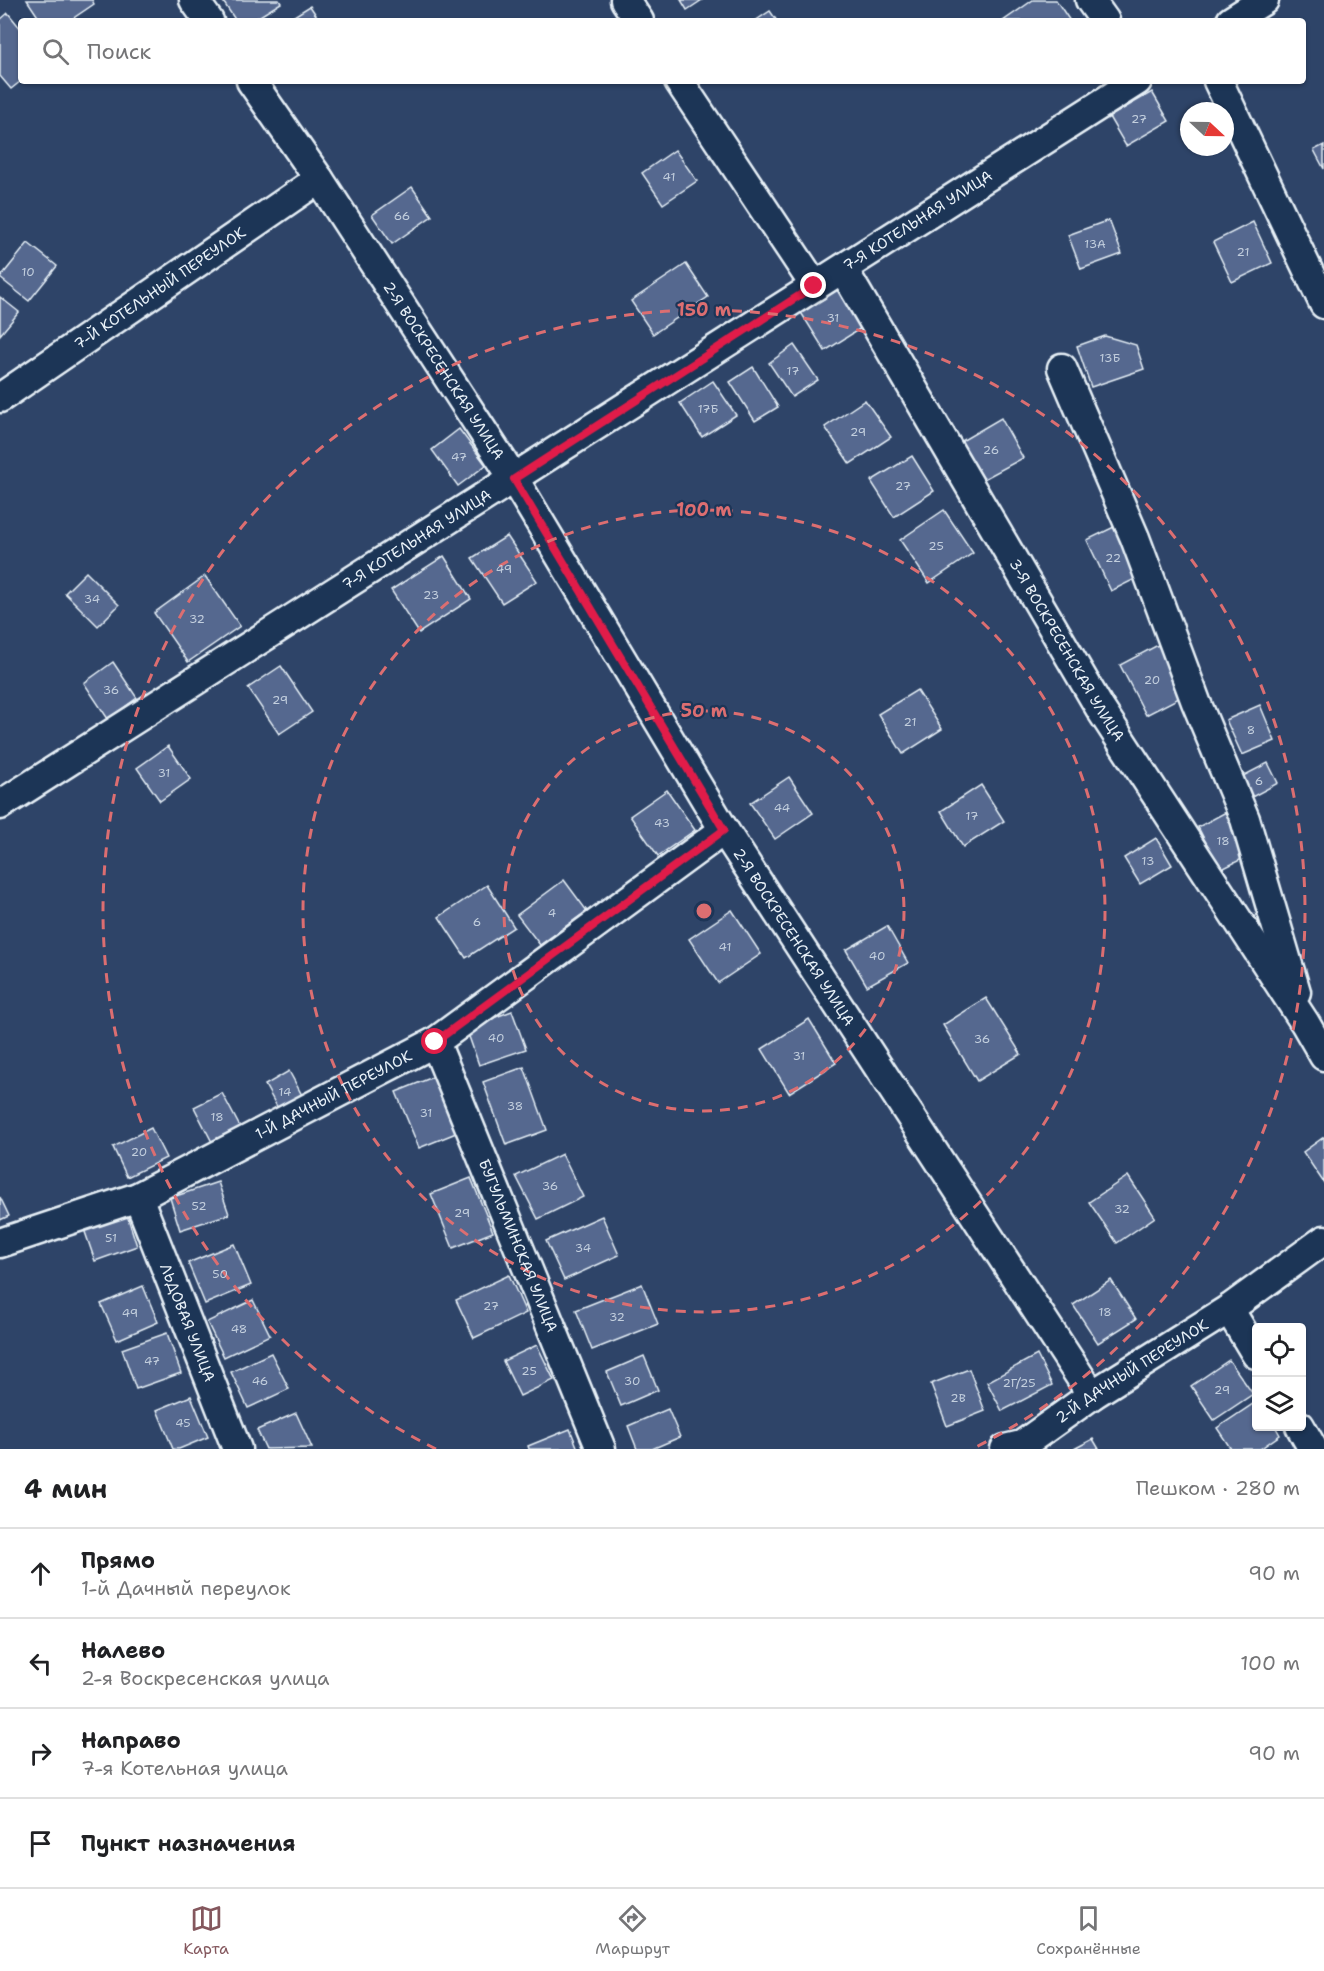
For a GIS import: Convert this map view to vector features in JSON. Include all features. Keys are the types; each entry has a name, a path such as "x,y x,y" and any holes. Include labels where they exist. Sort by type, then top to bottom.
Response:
{"street":[{"path":"194,0 207,18"},
{"path":"626,0 637,18"},
{"path":"1090,0 1102,18"},
{"path":"1236,18 1264,0"},
{"name":"2-Я ВОСКРЕСЕНСКАЯ УЛИЦА","path":"253,84 319,179 514,479 724,830 1092,1395"},
{"path":"681,84 814,286"},
{"name":"7-Я КОТЕЛЬНАЯ УЛИЦА","path":"0,805 1132,84"},
{"path":"1219,84 1324,304"},
{"name":"7-Й КОТЕЛЬНЫЙ ПЕРЕУЛОК","path":"0,398 319,179"},
{"name":"3-Я ВОСКРЕСЕНСКАЯ УЛИЦА","path":"843,269 1101,710 1305,1023 1324,1056"},
{"name":"3-Я ВОСКРЕСЕНСКАЯ УЛИЦА","path":"1062,368 1135,538 1196,702 1245,819 1305,1023"},
{"name":"1-Й ДАЧНЫЙ ПЕРЕУЛОК","path":"0,1243 138,1197 435,1042 724,830"},
{"name":"БУГУЛЬМИНСКАЯ УЛИЦА","path":"435,1042 602,1449"},
{"name":"ЛЬДОВАЯ УЛИЦА","path":"138,1197 237,1449"},
{"name":"2-Й ДАЧНЫЙ ПЕРЕУЛОК","path":"1017,1448 1092,1395 1229,1309 1324,1240"},
{"path":"1229,1309 1252,1346"},
{"path":"1303,1431 1313,1449"}],"building":[{"path":"27,0 92,0 94,4 73,18 39,18"},
{"path":"222,0 279,0 281,3 257,18 234,18"},
{"path":"681,0 702,0 687,10"},
{"path":"1033,0 1056,0 1068,18 1007,18"},
{"path":"310,6 318,18 291,18"},
{"path":"770,11 775,18 760,18"},
{"path":"8,13 18,25 18,83 11,89 0,76 0,20"},
{"path":"1152,92 1169,121 1126,146 1109,117"},
{"path":"1324,145 1324,169 1314,150"},
{"path":"675,150 697,181 663,204 642,173"},
{"path":"412,187 432,216 392,244 372,215"},
{"path":"1109,220 1122,254 1081,269 1068,235"},
{"path":"1253,222 1272,263 1232,282 1213,242"},
{"path":"28,243 57,266 29,301 0,278"},
{"path":"686,264 708,297 653,334 631,301"},
{"path":"841,285 866,325 825,351 800,311"},
{"path":"0,297 19,312 0,335"},
{"path":"1105,336 1136,345 1144,369 1091,387 1077,346"},
{"path":"794,345 818,380 792,397 769,363"},
{"path":"753,367 778,407 755,421 730,382"},
{"path":"713,381 736,415 702,437 680,403"},
{"path":"865,400 891,437 850,464 825,427"},
{"path":"1001,418 1023,458 982,480 960,442"},
{"path":"459,429 486,465 458,486 432,450"},
{"path":"912,456 934,491 894,517 871,481"},
{"path":"944,510 973,553 929,583 900,540"},
{"path":"1116,526 1139,577 1111,591 1087,540"},
{"path":"507,536 537,581 502,603 472,558"},
{"path":"444,556 471,599 419,633 391,590"},
{"path":"86,572 119,605 98,626 65,593"},
{"path":"205,576 240,626 188,662 154,613"},
{"path":"1158,645 1183,696 1146,715 1120,665"},
{"path":"113,662 137,698 108,719 84,683"},
{"path":"281,666 312,712 279,734 248,688"},
{"path":"917,690 942,729 903,754 878,714"},
{"path":"1260,705 1275,741 1242,755 1226,720"},
{"path":"168,746 191,779 160,801 137,768"},
{"path":"1268,763 1278,783 1250,798 1239,778"},
{"path":"789,777 813,813 775,839 750,803"},
{"path":"981,785 1004,821 963,847 941,811"},
{"path":"667,790 695,830 658,856 630,816"},
{"path":"1226,812 1248,856 1220,870 1198,827"},
{"path":"1156,838 1172,865 1140,884 1124,858"},
{"path":"564,880 587,911 540,945 517,915"},
{"path":"487,885 514,927 466,958 439,917"},
{"path":"732,910 761,954 718,983 689,939"},
{"path":"887,926 908,963 867,986 846,950"},
{"path":"986,998 1021,1054 977,1081 943,1025"},
{"path":"512,1011 526,1049 479,1065 466,1028"},
{"path":"809,1019 836,1063 789,1093 762,1049"},
{"path":"524,1067 547,1130 506,1145 483,1082"},
{"path":"289,1071 304,1099 280,1112 265,1085"},
{"path":"433,1077 456,1133 419,1148 396,1092"},
{"path":"222,1093 240,1127 212,1142 194,1107"},
{"path":"151,1128 166,1158 127,1177 113,1147"},
{"path":"1324,1137 1324,1183 1303,1152"},
{"path":"562,1154 583,1197 538,1219 516,1176"},
{"path":"1128,1176 1155,1217 1117,1243 1089,1202"},
{"path":"471,1178 493,1232 453,1248 431,1194"},
{"path":"218,1182 229,1214 180,1230 170,1198"},
{"path":"0,1197 9,1216 0,1220"},
{"path":"127,1215 137,1246 95,1261 84,1229"},
{"path":"602,1216 619,1255 564,1280 546,1241"},
{"path":"234,1244 251,1285 205,1304 188,1263"},
{"path":"509,1275 526,1313 474,1338 456,1300"},
{"path":"1111,1280 1136,1319 1098,1343 1073,1305"},
{"path":"642,1284 658,1324 592,1350 576,1310"},
{"path":"143,1286 158,1322 117,1340 101,1304"},
{"path":"253,1300 270,1335 224,1357 207,1322"},
{"path":"167,1333 181,1373 136,1389 122,1349"},
{"path":"537,1345 554,1380 520,1396 503,1361"},
{"path":"271,1353 289,1389 248,1408 231,1372"},
{"path":"1037,1355 1052,1385 1002,1411 987,1382"},
{"path":"644,1356 658,1390 621,1406 607,1372"},
{"path":"1229,1360 1252,1395 1214,1420 1191,1386"},
{"path":"969,1369 985,1411 947,1426 931,1384"},
{"path":"191,1396 208,1437 179,1449 173,1449 157,1410"},
{"path":"1252,1405 1252,1431 1278,1431 1280,1435 1260,1449 1231,1449 1217,1428"},
{"path":"668,1409 680,1437 652,1449 637,1449 628,1426"},
{"path":"296,1413 312,1448 266,1449 257,1430"},
{"path":"570,1429 578,1449 529,1449 528,1446"},
{"path":"1093,1439 1099,1449 1074,1449"}],"route":[{"path":"435,1042 724,830 514,479 814,286"}]}
